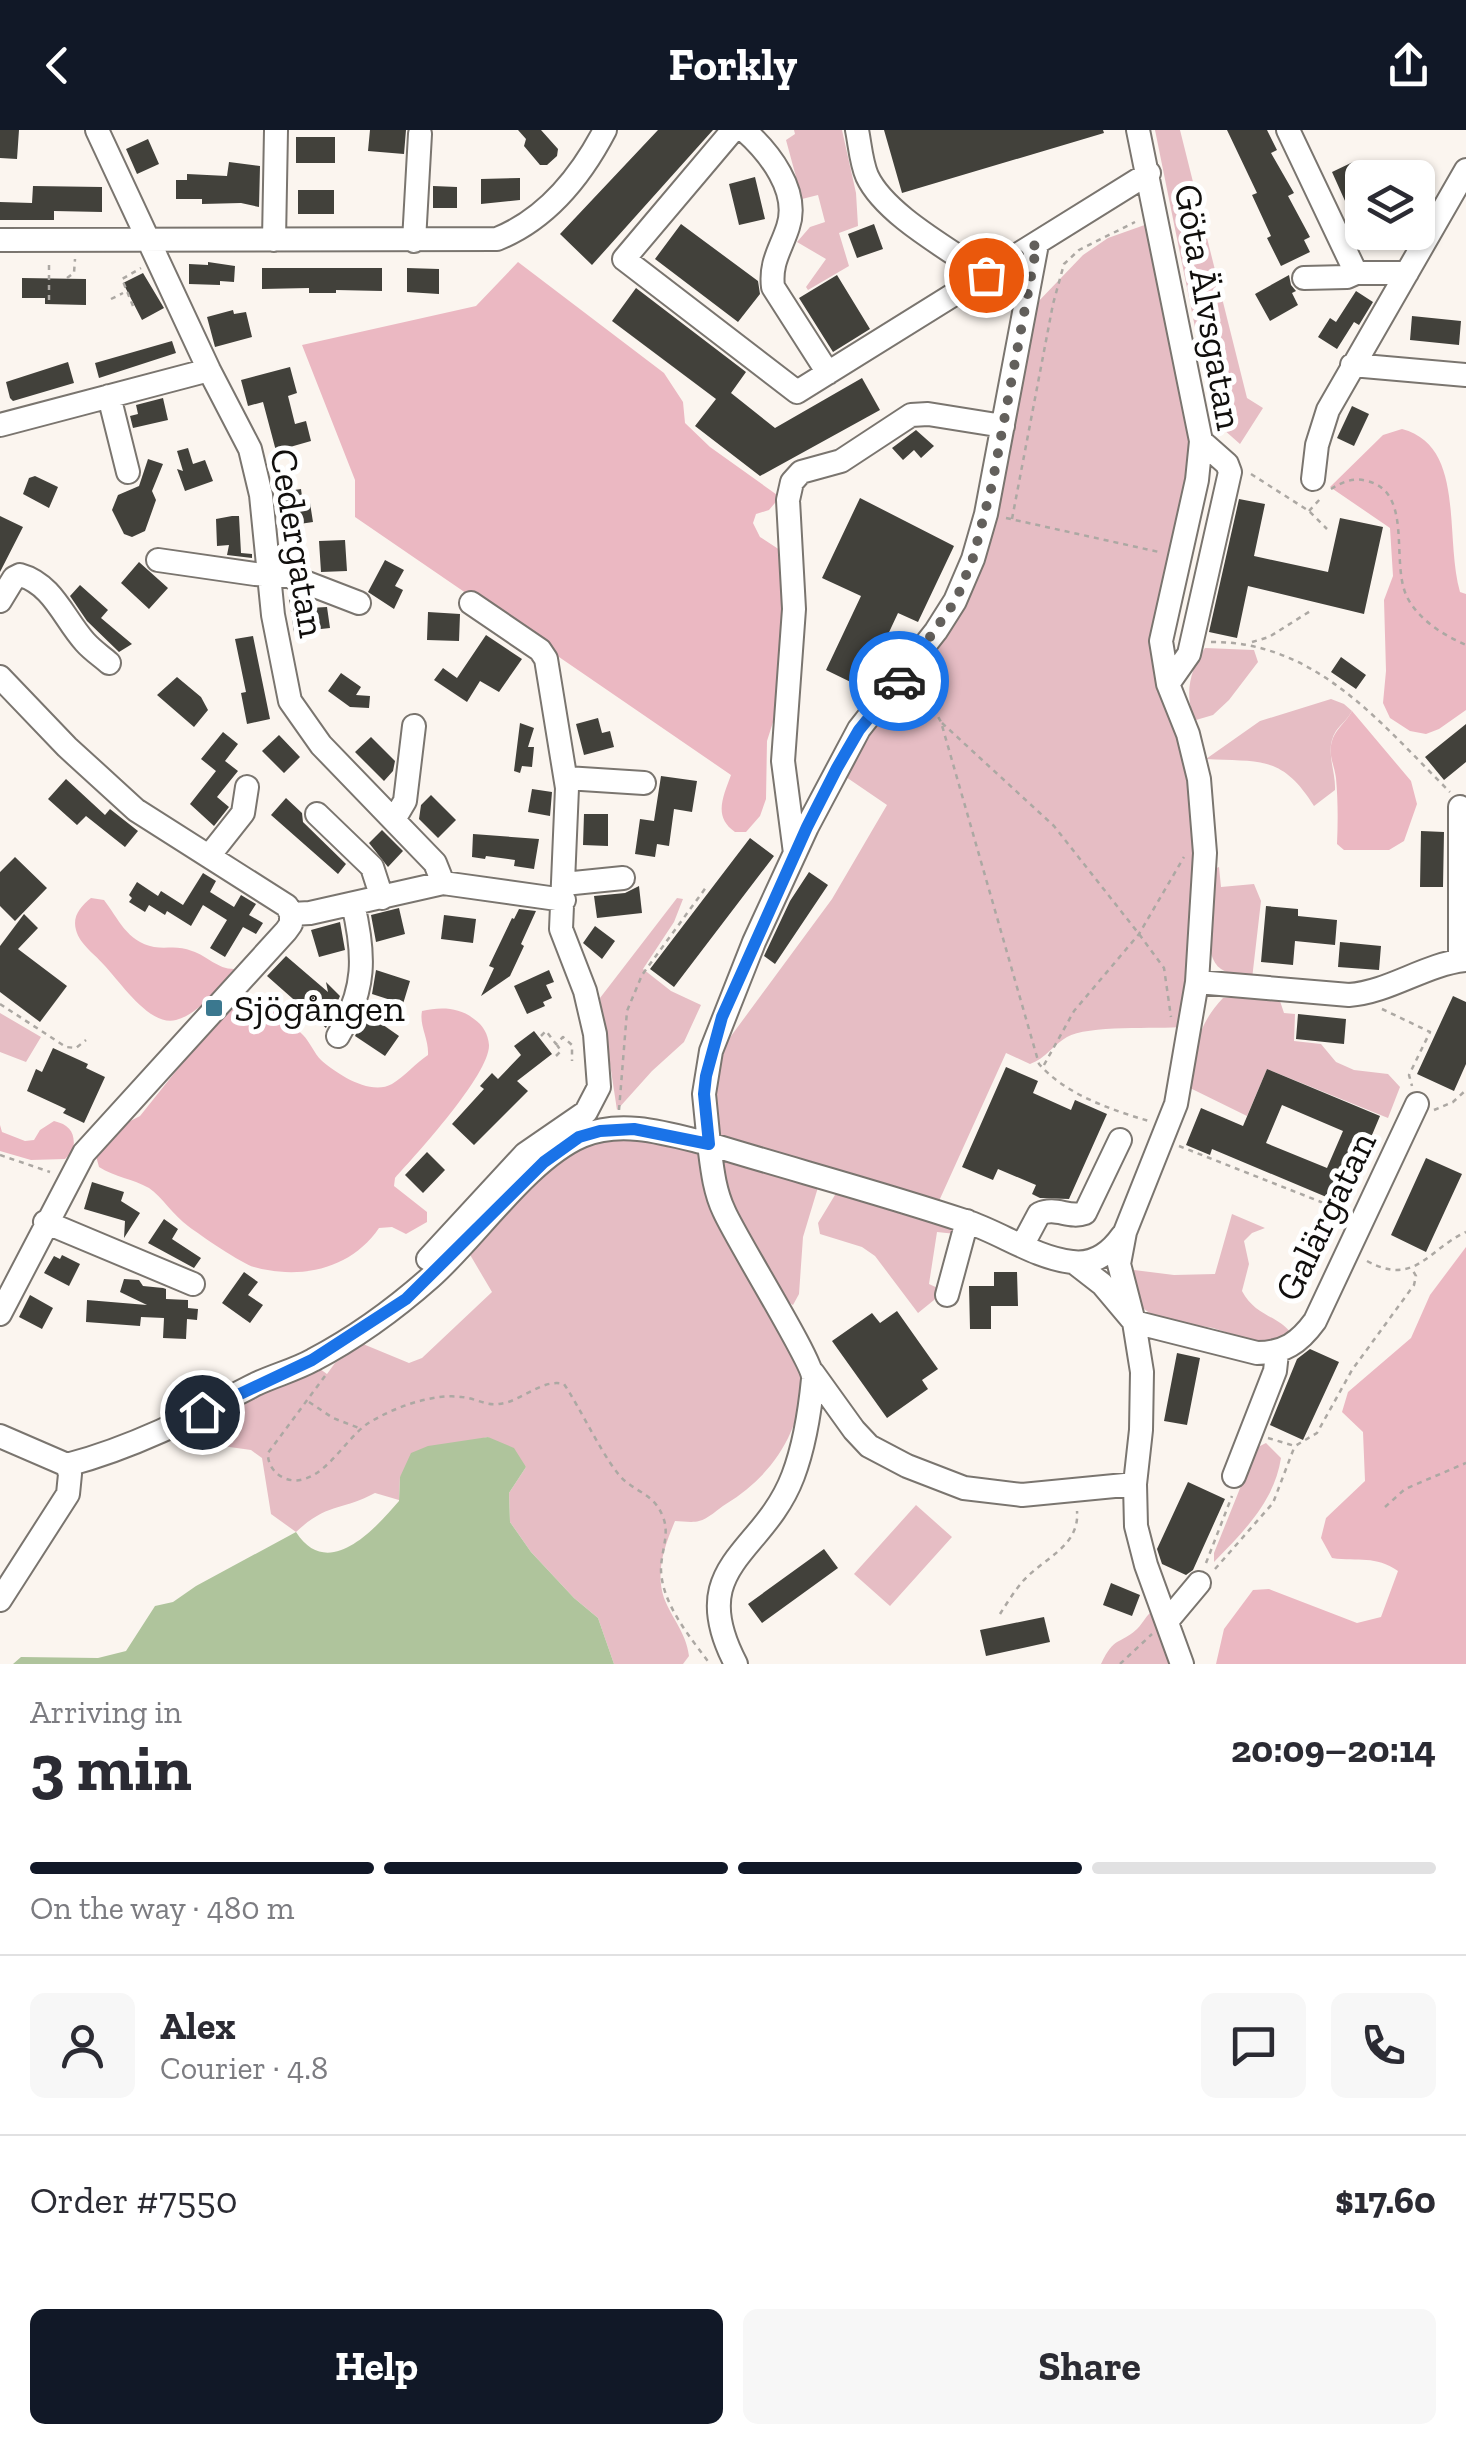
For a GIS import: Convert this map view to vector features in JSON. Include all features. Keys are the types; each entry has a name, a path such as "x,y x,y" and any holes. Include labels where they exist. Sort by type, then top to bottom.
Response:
{"street":[{"name":"Cedergatan","path":"97,130 208,370 250,449 262,506 273,615 290,701 321,746 435,863 443,884"},
{"path":"274,240 276,130"},
{"path":"0,240 485,241 523,228 540,216 576,177 605,130"},
{"path":"733,130 624,258 797,392 1149,173"},
{"path":"744,130 774,163 789,200 790,223 771,272 774,287 828,373"},
{"path":"857,130 866,173 877,192 892,208 986,275"},
{"name":"Göta Älvsgatan","path":"1138,130 1201,441 1197,480 1161,641 1168,684 1188,734 1199,778 1205,853 1196,982 1188,1040 1167,1133 1125,1232 1118,1264 1134,1322 1142,1386 1135,1484 1139,1542 1182,1664"},
{"path":"1288,130 1356,273"},
{"path":"414,241 420,134"},
{"path":"1313,479 1317,445 1328,410 1466,170"},
{"path":"1037,244 986,514 973,558 956,600 907,671 859,730 795,854 711,1051 704,1094 721,1205 814,1373 869,1446 907,1466 987,1493 1022,1495 1135,1484"},
{"path":"1304,278 1407,273"},
{"path":"1352,366 1466,375"},
{"path":"0,424 208,370"},
{"path":"109,396 128,472"},
{"path":"795,854 783,761 794,609 788,500 792,482 801,472 841,461 911,415 928,414 1003,426"},
{"path":"1168,684 1189,654 1230,472 1201,441"},
{"path":"158,560 290,576 359,602"},
{"path":"0,602 14,578 32,578 46,589 84,642 109,664"},
{"path":"428,1259 526,1154 586,1112 597,1094 600,1074 585,991 564,941 566,778 544,654 470,603"},
{"path":"0,677 122,798 155,824 287,906 291,914 286,932 98,1135 66,1182 0,1314"},
{"path":"395,818 404,801 414,726"},
{"path":"566,778 644,783"},
{"path":"209,856 243,813 248,787"},
{"path":"1196,982 1364,994 1430,968 1463,960 1460,807"},
{"path":"316,814 372,867 382,898"},
{"path":"291,914 443,884 564,892 623,878"},
{"path":"338,1036 352,1013 361,982 359,931 352,904"},
{"name":"Galärgatan","path":"1134,1322 1257,1353 1277,1352 1305,1334 1350,1252 1417,1104"},
{"path":"0,1436 67,1464 104,1455 173,1428 312,1360 406,1299 544,1162 579,1137 616,1129 658,1132 709,1144 968,1221 1054,1259 1075,1263 1104,1256 1125,1232"},
{"path":"1023,1244 1039,1214 1052,1210 1084,1213 1120,1140"},
{"path":"947,1294 968,1221"},
{"path":"45,1222 193,1284"},
{"path":"1075,1263 1102,1284 1134,1322"},
{"path":"1234,1476 1276,1371 1277,1352"},
{"path":"736,1664 723,1640 717,1600 732,1567 793,1476 814,1373"},
{"path":"0,1600 68,1494 67,1464"},
{"path":"1168,1620 1199,1583"}],"path":[{"path":"1012,520 1064,264 1079,250 1132,223 1158,218"},
{"path":"48,300 49,250"},
{"path":"66,278 74,273 75,250"},
{"path":"133,306 122,279 142,267"},
{"path":"112,299 126,291"},
{"path":"1226,464 1255,475 1309,511 1327,529"},
{"path":"1309,511 1328,492 1358,478 1375,482 1387,491 1394,503 1399,562 1408,598 1426,622 1466,645"},
{"path":"986,514 1180,556"},
{"path":"1249,644 1269,637 1312,610"},
{"path":"1189,654 1204,642 1249,644 1292,658 1363,704 1460,807"},
{"path":"907,671 922,685 940,722 1042,1068 1052,1078 1111,1109 1365,1219"},
{"path":"940,722 1054,826 1139,934 1164,968 1171,1021 1188,1040"},
{"path":"1042,1068 1095,982 1139,934 1188,847"},
{"path":"616,1129 628,1011 642,975 707,886"},
{"path":"1364,994 1382,1009 1430,1032 1410,1076 1417,1104 1432,1110 1444,1107 1466,1090"},
{"path":"0,1004 66,1047 76,1048 86,1040"},
{"path":"541,1036 546,1031 562,1051 556,1056"},
{"path":"556,1044 563,1038 572,1046 572,1061"},
{"path":"0,1155 42,1167 66,1182"},
{"path":"1350,1252 1380,1268 1412,1269 1466,1232"},
{"path":"1199,1583 1262,1518 1279,1490 1295,1446 1317,1433 1352,1370 1414,1284 1416,1276 1412,1269"},
{"path":"329,1366 268,1452 269,1465 281,1476 300,1481 317,1473 361,1429 391,1412 439,1397 501,1404 552,1383 564,1384 622,1480 650,1496 658,1506 667,1528 663,1585 710,1664"},
{"path":"307,1401 361,1429"},
{"path":"1252,1431 1295,1446"},
{"path":"1385,1507 1405,1488 1466,1462"},
{"path":"1199,1583 1237,1484 1234,1476"},
{"path":"1000,1614 1022,1581 1058,1552 1072,1535 1078,1522 1074,1490"},
{"path":"1120,1664 1168,1620"}],"shaded area":[{"path":"794,130 842,130 856,193 858,226 839,233 849,266 808,290 806,287 826,259 797,242 810,227 825,222 818,195 802,199 786,140 795,134"},
{"path":"1155,130 1180,130 1247,398 1263,408 1240,444 1214,421"},
{"path":"1153,222 1194,454 1154,633 1191,789 1195,863 1184,1027 1077,1033 1030,1064 1006,1053 939,1201 715,1138 712,1098 720,1051 832,899 887,805 846,777 869,734 920,675 967,599 990,545 1035,305 1083,255 1108,238"},
{"path":"518,262 664,373 683,402 685,423 710,447 780,497 769,510 756,514 753,523 760,537 783,552 787,657 780,700 767,741 766,799 760,816 746,832 735,832 722,813 731,775 355,517 355,480 302,345 476,306"},
{"path":"1402,429 1422,439 1436,454 1444,473 1460,592 1466,594 1466,710 1426,734 1410,731 1390,718 1383,703 1384,600 1393,576 1390,528 1330,487 1383,435"},
{"path":"1205,648 1254,650 1258,662 1213,715 1196,720 1190,702 1190,683"},
{"path":"1331,699 1352,711 1336,731 1331,745 1335,790 1314,806 1291,778 1268,764 1206,759 1260,721"},
{"path":"1352,711 1411,781 1417,804 1404,841 1389,850 1344,850 1337,844 1337,786 1331,744"},
{"path":"1219,867 1221,887 1254,884 1261,901 1252,979 1221,969 1210,950 1214,869"},
{"path":"91,898 104,900 124,928 145,944 187,949 234,969 208,999 185,1017 156,1017 137,1002 78,935 76,916"},
{"path":"677,898 683,899 674,922 643,969 671,991 701,1005 684,1042 617,1110 600,998"},
{"path":"255,996 298,1030 328,1066 354,1082 374,1087 392,1084 428,1055 422,1011 456,1010 482,1027 489,1045 478,1075 395,1178 394,1186 427,1212 427,1222 406,1234 392,1227 379,1228 354,1253 324,1268 272,1271 248,1265 211,1242 183,1222 149,1188 99,1167 96,1156 119,1127 140,1116 212,1026 237,1004"},
{"path":"1249,996 1280,1001 1284,1013 1295,1014 1294,1041 1321,1044 1336,1062 1354,1070 1388,1074 1400,1087 1388,1118 1267,1069 1247,1116 1190,1088 1195,1051 1207,1018 1223,998"},
{"path":"0,1013 41,1037 26,1062 0,1052"},
{"path":"54,1121 65,1125 73,1135 73,1151 65,1159 31,1160 0,1151 0,1125 2,1132 25,1141 34,1140 40,1130"},
{"path":"612,1137 688,1147 699,1152 799,1359 801,1381 794,1424 774,1461 744,1491 709,1516 696,1522 675,1521 671,1530 662,1558 661,1588 687,1647 689,1656 683,1664 614,1664 598,1618 531,1552 510,1522 509,1493 526,1467 488,1437 463,1443 400,1477 399,1500 375,1493 326,1511 296,1532 271,1514 262,1458 251,1450 194,1442 189,1434 210,1415 313,1364 327,1374 335,1363 363,1344 409,1363 422,1358 492,1292 469,1253 552,1165 566,1154"},
{"path":"728,1160 819,1184 803,1237 799,1294 793,1305 785,1300 738,1217 725,1181 723,1164"},
{"path":"838,1190 952,1221 956,1234 937,1232 929,1284 942,1290 918,1313 875,1256 862,1247 820,1234 818,1223"},
{"path":"1232,1214 1265,1228 1244,1241 1249,1264 1242,1291 1253,1306 1291,1333 1283,1341 1260,1343 1213,1328 1158,1319 1137,1304 1127,1275 1134,1270 1174,1275 1215,1274"},
{"path":"1466,1247 1466,1664 1216,1664 1224,1629 1253,1590 1269,1589 1357,1623 1381,1617 1398,1571 1374,1561 1332,1558 1321,1538 1326,1518 1365,1481 1363,1432 1342,1412 1348,1392 1411,1338 1430,1295"},
{"path":"488,1437 514,1448 526,1467 509,1493 510,1522 531,1552 598,1618 614,1664 13,1664 21,1657 98,1658 126,1651 155,1606 173,1602 296,1532 309,1546 322,1552 350,1546 399,1501 400,1477 411,1453 428,1446"},
{"path":"1266,1443 1281,1458 1272,1488 1256,1515 1214,1562 1214,1553 1251,1461 1258,1447"},
{"path":"916,1505 952,1537 890,1606 854,1574"},
{"path":"1154,1610 1171,1664 1101,1664 1114,1645 1137,1629"}],"building":[{"path":"0,130 19,130 17,159 0,158"},
{"path":"370,130 406,130 404,154 368,151"},
{"path":"518,130 541,130 558,149 557,156 547,165 540,165 524,146 526,139"},
{"path":"658,130 713,130 592,265 560,234"},
{"path":"884,130 1103,130 1104,133 902,193"},
{"path":"1227,130 1267,130 1277,150 1271,153 1294,193 1288,196 1310,237 1304,240 1310,252 1281,266 1252,195 1257,193"},
{"path":"296,137 335,137 335,163 296,163"},
{"path":"148,139 159,164 137,174 126,149"},
{"path":"229,162 260,166 259,207 176,199 176,180 187,180 187,174 227,176"},
{"path":"1345,166 1345,201 1332,172"},
{"path":"755,177 765,219 739,225 729,184"},
{"path":"520,178 520,200 481,204 481,179"},
{"path":"33,186 102,187 102,212 54,211 54,220 0,220 0,202 32,203"},
{"path":"433,186 457,187 457,208 433,208"},
{"path":"298,190 334,190 334,214 298,214"},
{"path":"681,224 758,281 760,294 738,322 655,259"},
{"path":"874,224 883,249 857,258 848,234"},
{"path":"189,264 235,266 234,282 189,284"},
{"path":"262,268 382,268 382,291 309,293 309,288 262,289"},
{"path":"407,268 439,269 439,294 407,292"},
{"path":"143,273 164,308 142,320 123,283"},
{"path":"837,275 870,329 833,352 799,298"},
{"path":"1289,275 1298,305 1270,321 1255,294"},
{"path":"22,278 86,279 86,305 45,304 45,298 22,298"},
{"path":"636,288 746,372 731,393 775,428 862,378 880,410 760,476 695,426 716,399 612,321"},
{"path":"1356,291 1373,302 1337,349 1318,337 1330,318 1336,322"},
{"path":"233,310 234,314 246,312 252,337 215,347 207,317"},
{"path":"1412,316 1461,321 1459,345 1410,340"},
{"path":"172,341 176,353 99,378 95,363"},
{"path":"68,362 74,383 13,401 10,398 6,382"},
{"path":"290,367 297,393 288,396 295,424 306,421 311,441 276,451 263,402 248,406 241,380"},
{"path":"163,398 168,420 133,428 130,416 138,414 136,405"},
{"path":"1352,406 1369,414 1354,446 1337,438"},
{"path":"916,430 934,446 921,458 914,450 903,460 892,448"},
{"path":"188,448 193,464 205,460 213,481 185,491 177,469 183,471 177,451"},
{"path":"148,459 163,464 152,491 156,500 145,531 132,537 124,534 112,510 118,495 139,486"},
{"path":"35,476 58,487 49,508 23,494 29,478"},
{"path":"301,489 303,504 310,503 313,522 286,526 281,492"},
{"path":"860,498 954,546 918,622 898,613 863,688 826,670 861,596 822,578"},
{"path":"1239,499 1265,504 1254,556 1328,572 1340,518 1383,527 1364,614 1248,586 1237,638 1209,632"},
{"path":"0,516 23,527 0,572"},
{"path":"239,516 241,553 252,554 252,558 227,555 229,545 217,546 216,519"},
{"path":"345,540 347,571 321,572 319,541"},
{"path":"385,560 404,570 395,586 403,590 394,609 368,592"},
{"path":"139,562 168,588 149,609 121,583"},
{"path":"80,585 108,610 101,618 132,644 119,652 87,621 70,596"},
{"path":"288,592 312,601 309,608 327,607 330,628 294,632"},
{"path":"428,612 460,614 459,641 427,640"},
{"path":"486,635 522,659 499,692 480,681 467,702 434,680 443,668 457,678"},
{"path":"253,636 270,719 247,724 241,693 246,692 235,639"},
{"path":"1341,657 1366,675 1356,689 1331,672"},
{"path":"341,673 361,687 356,695 370,696 369,708 350,707 328,691"},
{"path":"177,677 201,697 208,710 194,727 157,695"},
{"path":"598,718 602,733 610,731 614,747 584,755 576,724"},
{"path":"520,723 534,728 528,747 534,747 532,767 522,766 520,773 514,771"},
{"path":"1466,724 1466,762 1444,780 1425,757"},
{"path":"223,732 238,744 225,761 238,771 217,797 229,807 214,826 190,804 216,771 201,759"},
{"path":"279,735 300,757 284,773 262,751"},
{"path":"371,737 395,761 393,771 384,781 355,752"},
{"path":"661,776 697,781 692,812 674,809 669,846 657,844 655,857 635,854 640,819 654,821"},
{"path":"66,779 105,815 110,809 138,831 125,847 86,816 77,825 48,799"},
{"path":"532,789 552,792 550,816 528,812"},
{"path":"431,795 456,820 438,838 419,819 421,805"},
{"path":"286,798 302,813 303,822 346,864 338,874 271,815"},
{"path":"584,814 608,814 608,846 583,845"},
{"path":"382,830 403,851 388,867 369,843"},
{"path":"1421,831 1444,832 1443,887 1420,887"},
{"path":"473,834 539,839 534,869 514,866 515,860 472,857"},
{"path":"750,838 774,856 674,987 650,969"},
{"path":"15,857 47,888 15,921 0,906 0,872"},
{"path":"809,872 828,885 775,964 764,956 790,901"},
{"path":"203,873 216,881 210,892 234,907 241,895 256,904 249,915 263,923 256,934 243,927 225,957 210,948 227,920 203,905 191,926 167,911 165,915 149,905 145,912 129,902 137,882 158,896 161,891 183,905"},
{"path":"639,886 642,913 597,918 594,896 625,893"},
{"path":"1266,906 1298,909 1298,916 1337,920 1335,945 1295,941 1293,965 1261,962"},
{"path":"399,908 405,934 376,942 371,915"},
{"path":"519,909 536,911 521,944 524,946 510,976 481,996 494,968 489,966"},
{"path":"24,914 38,928 18,949 67,986 40,1022 0,992 0,946"},
{"path":"444,915 476,919 473,943 441,939"},
{"path":"340,922 345,950 319,957 311,930"},
{"path":"595,926 615,941 602,959 583,943"},
{"path":"1340,942 1381,946 1379,970 1338,967"},
{"path":"286,956 328,992 326,982 340,996 326,1028 267,976"},
{"path":"376,970 410,981 403,1004 372,994"},
{"path":"549,970 554,982 546,985 552,998 527,1014 514,986"},
{"path":"1453,996 1466,1002 1466,1064 1454,1091 1417,1074"},
{"path":"366,1013 399,1036 385,1056 355,1036"},
{"path":"1298,1014 1346,1019 1344,1044 1296,1039"},
{"path":"534,1031 552,1054 517,1081 528,1091 474,1145 452,1124 484,1089 480,1086 492,1073 498,1079 521,1055 514,1046"},
{"path":"53,1048 88,1064 86,1068 105,1077 84,1123 63,1113 66,1109 27,1091 36,1069 42,1072"},
{"path":"1006,1067 1038,1081 1033,1093 1071,1110 1075,1100 1107,1114 1069,1199 1040,1198 1032,1194 1036,1185 998,1169 993,1180 962,1167"},
{"path":"1267,1069 1380,1116 1343,1204 1212,1149 1210,1155 1186,1145 1201,1108 1243,1126","holes":["1282,1105 1343,1131 1327,1168 1266,1143"]},
{"path":"427,1152 445,1170 423,1193 405,1175"},
{"path":"1426,1158 1462,1174 1426,1252 1391,1235"},
{"path":"92,1182 124,1192 121,1201 140,1213 124,1238 125,1221 84,1209"},
{"path":"164,1219 178,1229 172,1239 201,1258 194,1268 148,1243"},
{"path":"62,1255 80,1264 69,1286 44,1273 54,1256 60,1259"},
{"path":"244,1272 258,1282 248,1295 263,1305 250,1323 222,1303"},
{"path":"994,1272 1017,1272 1018,1306 991,1306 991,1329 970,1329 969,1286 994,1286"},
{"path":"124,1279 166,1289 166,1299 188,1300 188,1308 198,1309 197,1320 187,1319 186,1339 163,1338 164,1318 141,1317 140,1326 86,1322 87,1300 147,1305 120,1292"},
{"path":"30,1295 53,1308 42,1329 19,1317"},
{"path":"897,1311 938,1369 922,1380 928,1389 887,1418 832,1341 872,1313 880,1323"},
{"path":"1310,1349 1339,1362 1303,1440 1270,1425 1297,1359"},
{"path":"1177,1353 1200,1358 1187,1425 1164,1421"},
{"path":"1188,1482 1225,1499 1193,1570 1186,1575 1162,1564 1157,1549"},
{"path":"824,1549 838,1568 762,1623 748,1604"},
{"path":"1111,1583 1140,1595 1132,1616 1103,1605"},
{"path":"1044,1617 1050,1642 986,1656 980,1630"}],"way so far":[{"path":"899,681 956,600 973,558 992,485 1037,244 986,275"}],"place":[{"name":"Sjögången","path":"214,1008"}],"route":[{"path":"202,1412 312,1360 406,1299 544,1162 579,1137 634,1129 709,1144 704,1094 722,1017 837,768 859,730 899,681"}]}
